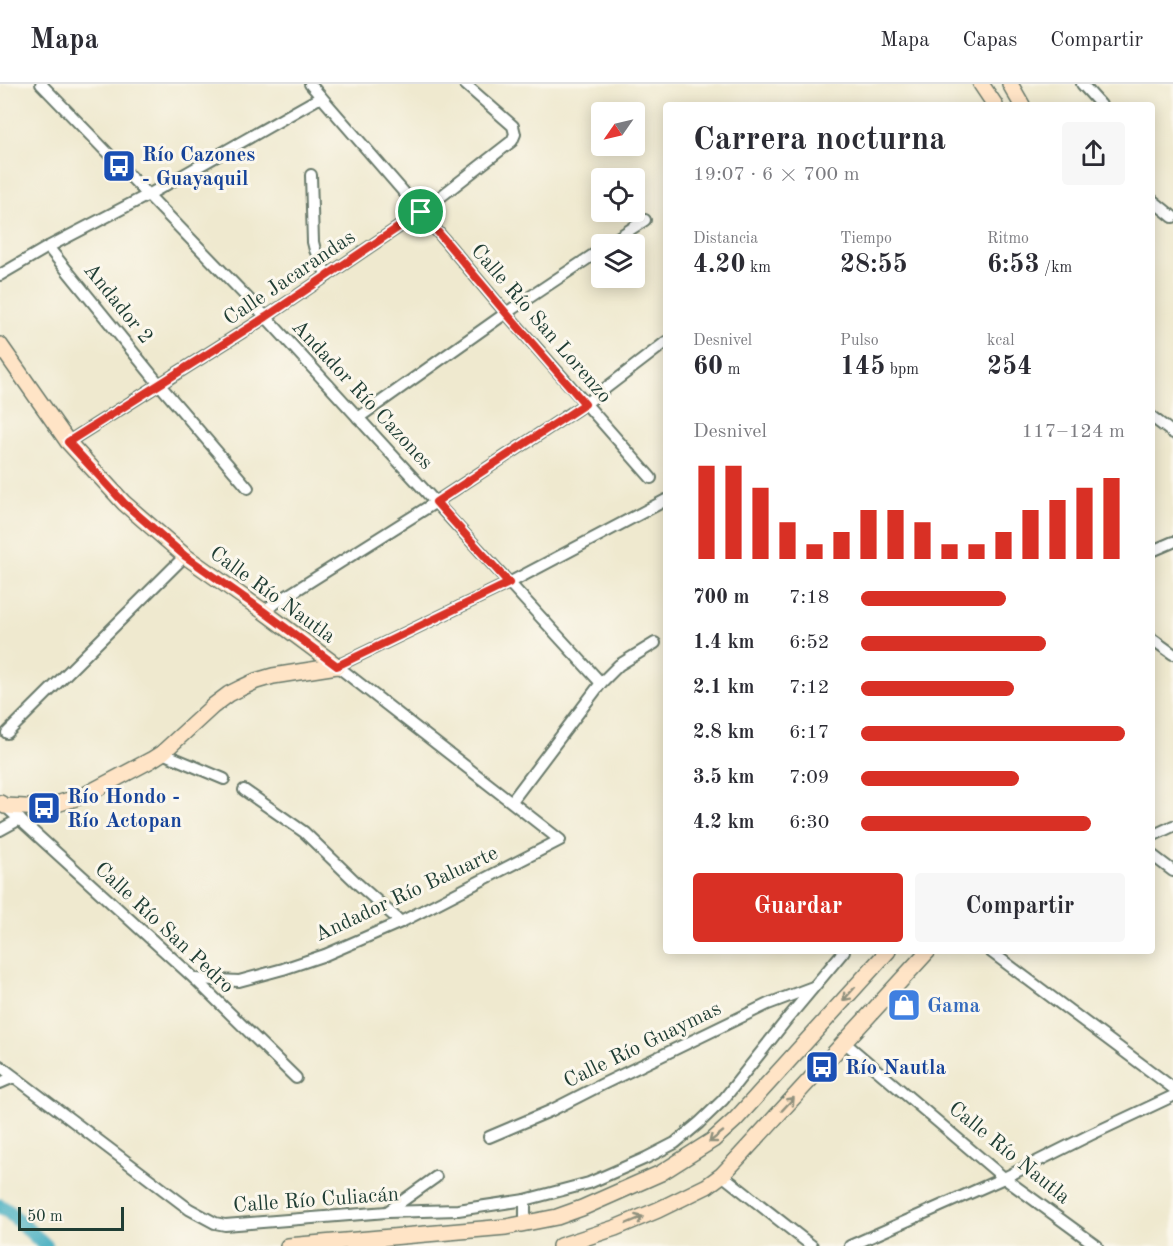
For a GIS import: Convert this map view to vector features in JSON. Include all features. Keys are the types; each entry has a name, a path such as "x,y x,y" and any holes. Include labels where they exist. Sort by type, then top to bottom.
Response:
{"main road":[{"path":"981,84 993,102"},
{"path":"1010,84 1020,102"},
{"name":"Calle Río Nautla","path":"0,345 68,442 124,503 185,556 337,666"},
{"path":"3,805 44,808 85,795 162,753 229,694 256,681 273,676 337,666"},
{"path":"288,1246 525,1224 557,1217 582,1208 661,1173 713,1140 728,1127 885,954"},
{"path":"560,1246 615,1228 658,1210 707,1186 722,1175 925,954"}],"street":[{"name":"Andador Río Cazones","path":"41,84 266,317 602,683"},
{"name":"Calle Río San Lorenzo","path":"310,84 651,478"},
{"name":"Calle Jacarandas","path":"68,442 327,276 421,212 512,141 515,134 513,126 465,84"},
{"path":"981,84 986,102"},
{"path":"1082,84 1098,102"},
{"path":"0,275 48,247 148,195 321,97"},
{"path":"310,176 313,242 327,276"},
{"path":"1155,202 1173,217"},
{"path":"623,234 642,222"},
{"name":"Andador 2","path":"48,247 159,384 248,488"},
{"path":"358,418 506,313 591,256"},
{"path":"263,611 436,502 585,404 663,344"},
{"path":"1155,419 1173,433"},
{"path":"337,666 509,583 663,502"},
{"path":"1155,550 1173,542"},
{"path":"7,733 185,556"},
{"path":"1155,641 1173,654"},
{"path":"512,801 602,683 619,665 655,643"},
{"name":"Calle Río Nautla","path":"337,666 560,840"},
{"path":"162,753 224,779"},
{"path":"244,790 304,832 401,922"},
{"name":"Calle Río San Pedro","path":"3,805 195,979 296,1078"},
{"path":"0,830 20,819"},
{"path":"1155,835 1173,826"},
{"name":"Andador Río Baluarte","path":"195,979 239,981 325,955 401,922 560,840"},
{"path":"1155,857 1173,871"},
{"name":"Calle Río Culiacán","path":"0,1066 189,1209 215,1223 225,1225 387,1212 458,1210 525,1200 589,1183 675,1143 723,1100 841,954"},
{"path":"994,954 1173,1088"},
{"name":"Calle Río Guaymas","path":"489,1137 550,1111 768,1004 813,987"},
{"name":"Calle Río Nautla","path":"844,1042 1004,1178 1096,1246"},
{"path":"0,1083 14,1077"},
{"path":"850,1246 1004,1178 1173,1096"},
{"path":"722,1175 812,1246"},
{"path":"387,1212 436,1177"},
{"path":"589,1183 606,1198"},
{"path":"525,1200 525,1224"}],"waterway":[{"path":"0,1206 46,1246"}],"place":[{"name":"Río Cazones - Guayaquil","path":"119,166"},
{"name":"Río Hondo - Río Actopan","path":"44,808"},
{"name":"Gama","path":"904,1005"},
{"name":"Río Nautla","path":"822,1067"}],"route":[{"path":"421,212 585,404 436,502 509,583 337,666 185,556 124,503 68,442 266,317 421,212"}]}
